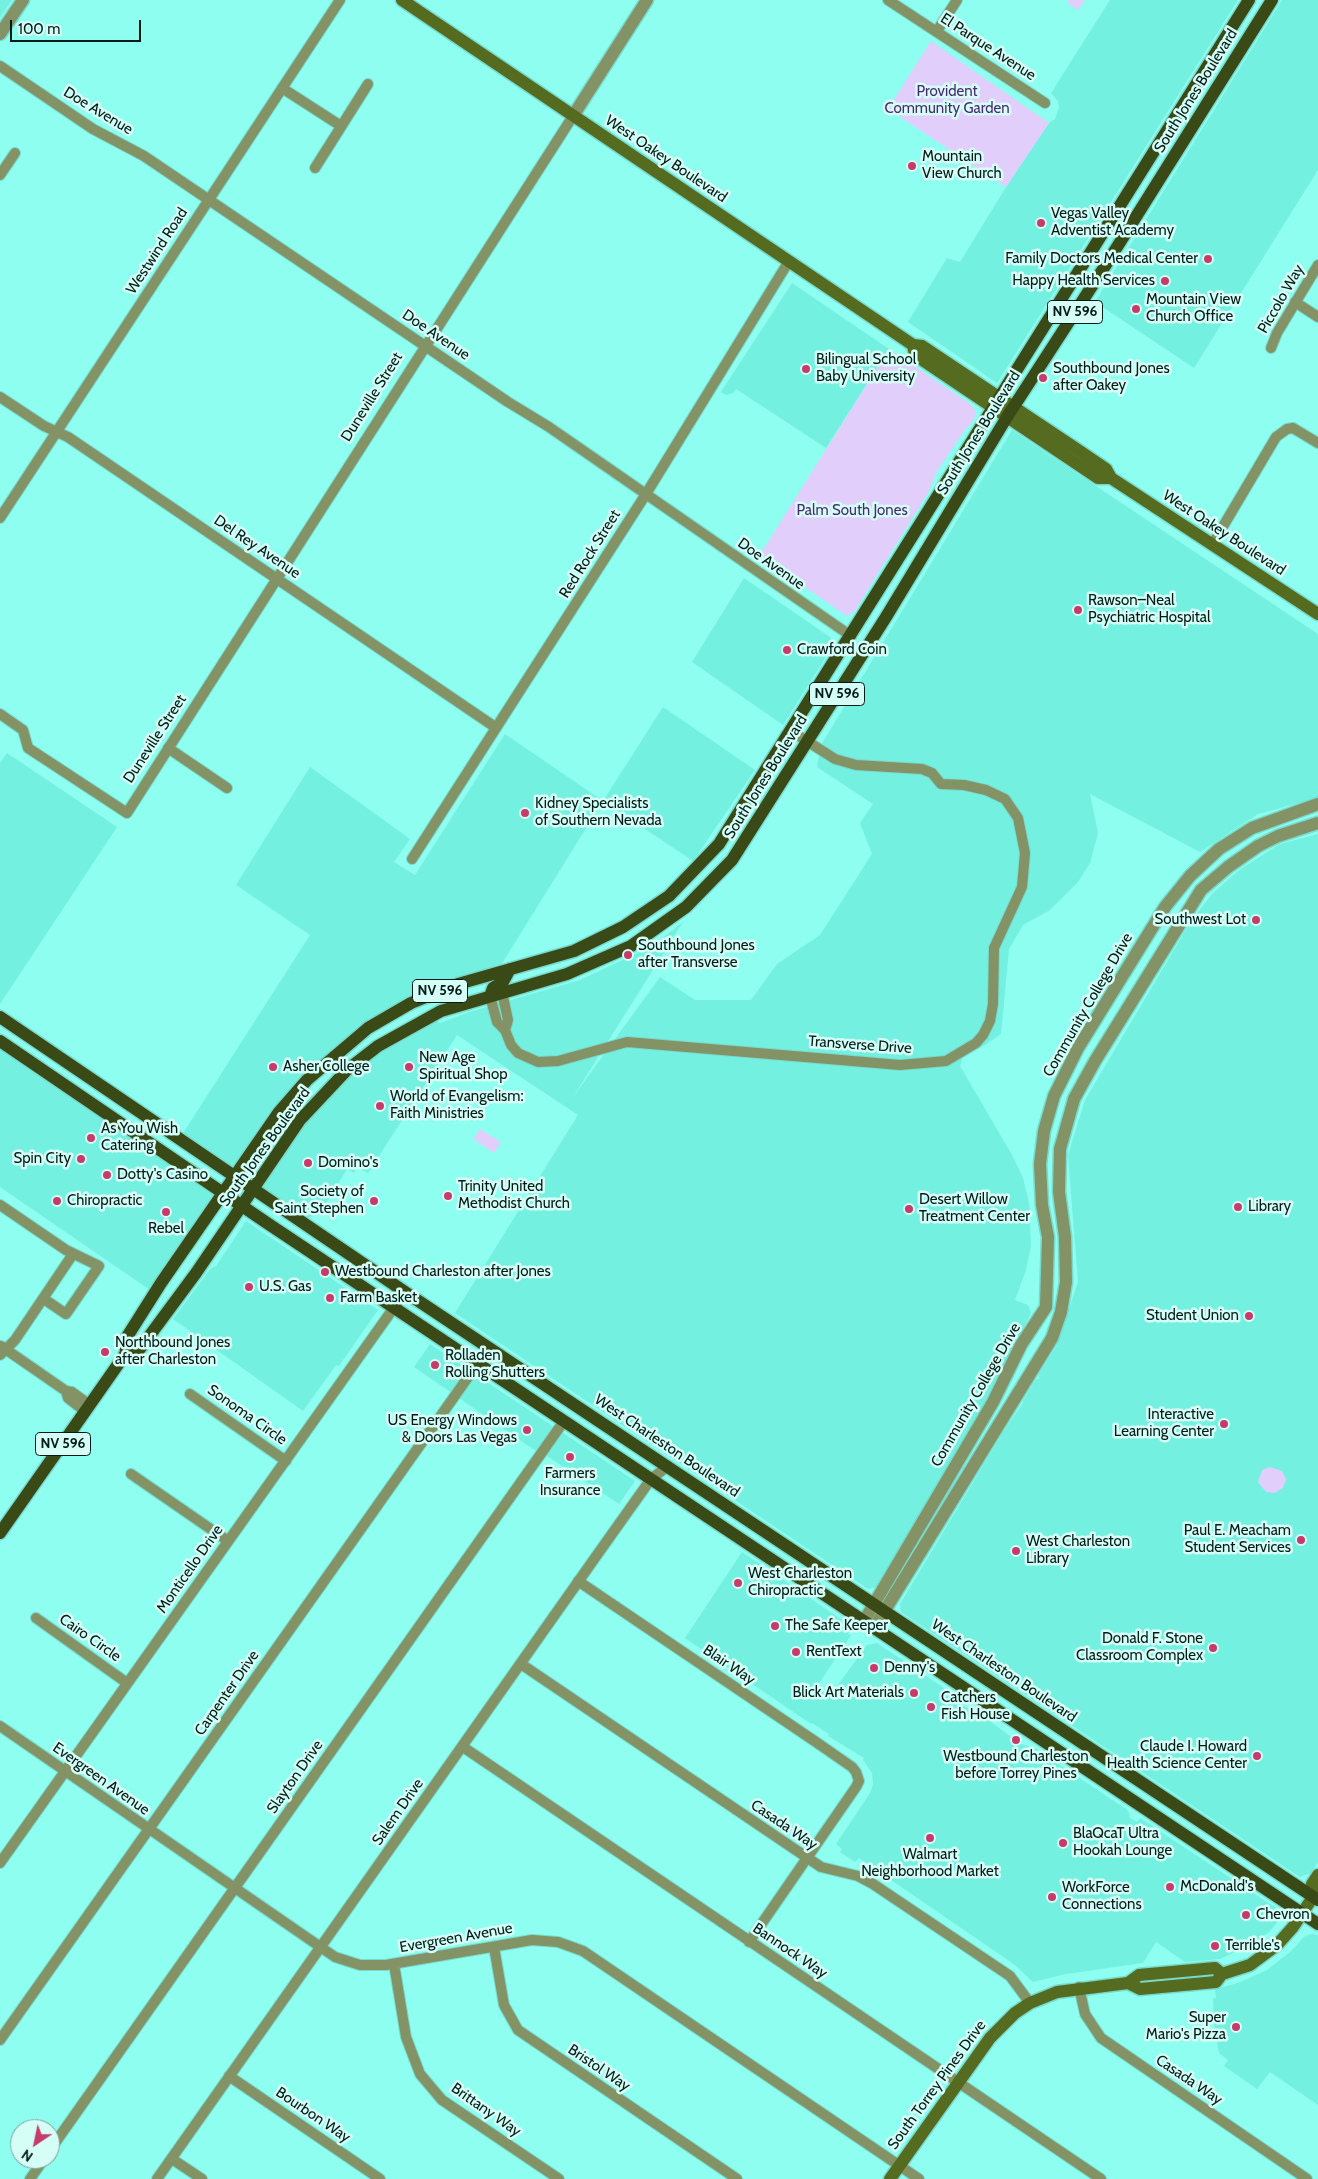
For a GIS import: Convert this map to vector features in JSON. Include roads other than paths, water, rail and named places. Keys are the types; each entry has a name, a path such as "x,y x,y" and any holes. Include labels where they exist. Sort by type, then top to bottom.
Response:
{"main road":[{"name":"West Oakey Boulevard","path":"402,0 912,345 922,346 1098,478 1111,478 1318,614"},
{"name":"South Jones Boulevard","path":"0,1534 126,1353 125,1340 222,1193 295,1091 347,1044 368,1028 411,1003 458,984 574,950 606,936 654,906 695,870 725,835 1249,0"},
{"name":"South Jones Boulevard","path":"126,1353 139,1350 242,1206 300,1120 328,1088 347,1070 400,1032 441,1011 567,974 622,950 672,918 709,885 742,845 1010,412 1159,181 1272,0"},
{"path":"1144,169 1159,181"},
{"path":"695,870 709,885"},
{"path":"490,996 493,988 503,982 510,969"},
{"path":"474,1000 490,975"},
{"name":"West Charleston Boulevard","path":"0,1017 236,1175 405,1292 1316,1897"},
{"path":"0,1041 222,1193 1318,1924"},
{"path":"452,1347 490,1359 505,1357"},
{"name":"South Torrey Pines Drive","path":"890,2179 1000,2026 1030,2003 1057,1992 1079,1987 1128,1983 1140,1989 1216,1982 1222,1974 1250,1964 1269,1952 1285,1937 1316,1897 1312,1884 1318,1875"},
{"name":"South Torrey Pines Drive","path":"1128,1983 1139,1975 1215,1968 1222,1974"},
{"path":"1151,1988 1189,1978 1196,1970"}],"street":[{"path":"1,32 22,0"},
{"name":"Westwind Road","path":"0,518 340,0"},
{"name":"Duneville Street","path":"0,714 23,730 28,748 127,813 424,345 647,0"},
{"name":"El Parque Avenue","path":"888,0 1045,102"},
{"path":"938,31 957,0"},
{"name":"Doe Avenue","path":"0,66 94,129 144,156 508,402 549,427 851,636"},
{"path":"315,168 368,84"},
{"path":"282,88 341,126"},
{"path":"0,175 15,153"},
{"name":"Red Rock Street","path":"412,859 495,727 537,667 789,261"},
{"name":"Piccolo Way","path":"1271,348 1295,302 1318,265"},
{"path":"1295,302 1318,317"},
{"name":"Del Rey Avenue","path":"0,397 44,426 68,437 495,727"},
{"path":"1212,545 1276,437 1287,429 1301,431 1318,442"},
{"name":"Transverse Drive","path":"490,996 498,1022 505,1030 511,1045 518,1053 538,1062 548,1063 627,1042 900,1065 946,1060 976,1043 983,1035 990,1021 993,1004 994,948 1022,886 1025,854 1018,818 1006,799 986,790 964,785 940,784 932,773 922,769 856,765 835,760 791,731"},
{"path":"168,748 228,788"},
{"name":"Community College Drive","path":"880,1608 1007,1375 1021,1345 1046,1307 1048,1237 1042,1206 1040,1164 1044,1131 1054,1096 1078,1048 1150,932 1190,876 1232,840 1252,828 1318,804"},
{"name":"Community College Drive","path":"869,1625 1011,1408 1052,1338 1061,1312 1066,1282 1065,1237 1059,1192 1062,1136 1074,1099 1165,944 1201,890 1241,857 1278,836 1318,823"},
{"path":"1232,840 1241,857"},
{"path":"1150,932 1165,944"},
{"name":"Transverse Drive","path":"502,992 508,1020 505,1030"},
{"path":"1044,1131 1062,1136"},
{"path":"0,1205 73,1254 99,1266 66,1314 44,1299"},
{"path":"73,1254 15,1340 2,1350 66,1391 68,1398 88,1408"},
{"name":"Monticello Drive","path":"2,1856 65,1772 405,1292"},
{"name":"Carpenter Drive","path":"0,2040 478,1363"},
{"path":"1007,1375 1023,1385"},
{"name":"Sonoma Circle","path":"190,1394 286,1461"},
{"name":"Slayton Drive","path":"60,2136 564,1421"},
{"name":"Salem Drive","path":"158,2179 578,1581 651,1480 668,1466"},
{"path":"131,1474 228,1541"},
{"name":"Blair Way","path":"578,1581 852,1767 858,1777 856,1788 808,1859"},
{"name":"Cairo Circle","path":"36,1618 127,1683"},
{"name":"Casada Way","path":"521,1664 808,1859 828,1870 858,1876 873,1884 1010,1976 1030,2003"},
{"name":"Evergreen Avenue","path":"0,1726 148,1830 335,1957 360,1964 394,1964 532,1940 558,1942 583,1951 919,2179"},
{"name":"Bannock Way","path":"463,1747 1101,2179"},
{"path":"749,1942 808,1859"},
{"name":"Bristol Way","path":"494,1947 504,2005 518,2030 737,2179"},
{"name":"Brittany Way","path":"394,1964 406,2037 420,2074 442,2100 559,2179"},
{"name":"Casada Way","path":"1079,1987 1085,2014 1101,2038 1307,2179"},
{"name":"Bourbon Way","path":"229,2076 380,2179"},
{"path":"172,2159 202,2179"}],"place":[{"name":"Mountain View Church","path":"912,166"},
{"name":"Vegas Valley Adventist Academy","path":"1041,223"},
{"name":"Family Doctors Medical Center","path":"1208,259"},
{"name":"Happy Health Services","path":"1165,281"},
{"name":"Mountain View Church Office","path":"1136,309"},
{"name":"Bilingual School Baby University","path":"806,369"},
{"name":"Southbound Jones after Oakey","path":"1043,378"},
{"name":"Rawson–Neal Psychiatric Hospital","path":"1078,610"},
{"name":"Crawford Coin","path":"787,650"},
{"name":"Kidney Specialists of Southern Nevada","path":"525,813"},
{"name":"Southwest Lot","path":"1256,920"},
{"name":"Southbound Jones after Transverse","path":"628,955"},
{"name":"Asher College","path":"273,1067"},
{"name":"New Age Spiritual Shop","path":"409,1067"},
{"name":"World of Evangelism: Faith Ministries","path":"380,1106"},
{"name":"As You Wish Catering","path":"91,1138"},
{"name":"Spin City","path":"81,1159"},
{"name":"Domino's","path":"308,1163"},
{"name":"Dotty's Casino","path":"107,1175"},
{"name":"Trinity United Methodist Church","path":"448,1196"},
{"name":"Chiropractic","path":"57,1201"},
{"name":"Society of Saint Stephen","path":"374,1201"},
{"name":"Library","path":"1238,1207"},
{"name":"Desert Willow Treatment Center","path":"909,1209"},
{"name":"Rebel","path":"166,1212"},
{"name":"Westbound Charleston after Jones","path":"325,1272"},
{"name":"U.S. Gas","path":"249,1287"},
{"name":"Farm Basket","path":"330,1298"},
{"name":"Student Union","path":"1249,1316"},
{"name":"Northbound Jones after Charleston","path":"105,1352"},
{"name":"Rolladen Rolling Shutters","path":"435,1365"},
{"name":"Interactive Learning Center","path":"1224,1424"},
{"name":"US Energy Windows & Doors Las Vegas","path":"527,1430"},
{"name":"Farmers Insurance","path":"570,1457"},
{"name":"Paul E. Meacham Student Services","path":"1301,1540"},
{"name":"West Charleston Library","path":"1016,1551"},
{"name":"West Charleston Chiropractic","path":"738,1583"},
{"name":"The Safe Keeper","path":"775,1626"},
{"name":"Donald F. Stone Classroom Complex","path":"1213,1648"},
{"name":"RentText","path":"796,1652"},
{"name":"Denny's","path":"874,1668"},
{"name":"Blick Art Materials","path":"914,1693"},
{"name":"Catchers Fish House","path":"931,1707"},
{"name":"Westbound Charleston before Torrey Pines","path":"1016,1740"},
{"name":"Claude I. Howard Health Science Center","path":"1257,1756"},
{"name":"Walmart Neighborhood Market","path":"930,1838"},
{"name":"BlaQcaT Ultra Hookah Lounge","path":"1063,1843"},
{"name":"McDonald's","path":"1170,1887"},
{"name":"WorkForce Connections","path":"1052,1897"},
{"name":"Chevron","path":"1246,1915"},
{"name":"Terrible's","path":"1215,1946"},
{"name":"Super Mario's Pizza","path":"1236,2027"}],"park label":[{"name":"Provident Community Garden","path":"947,100"},
{"name":"Palm South Jones","path":"852,511"}]}
